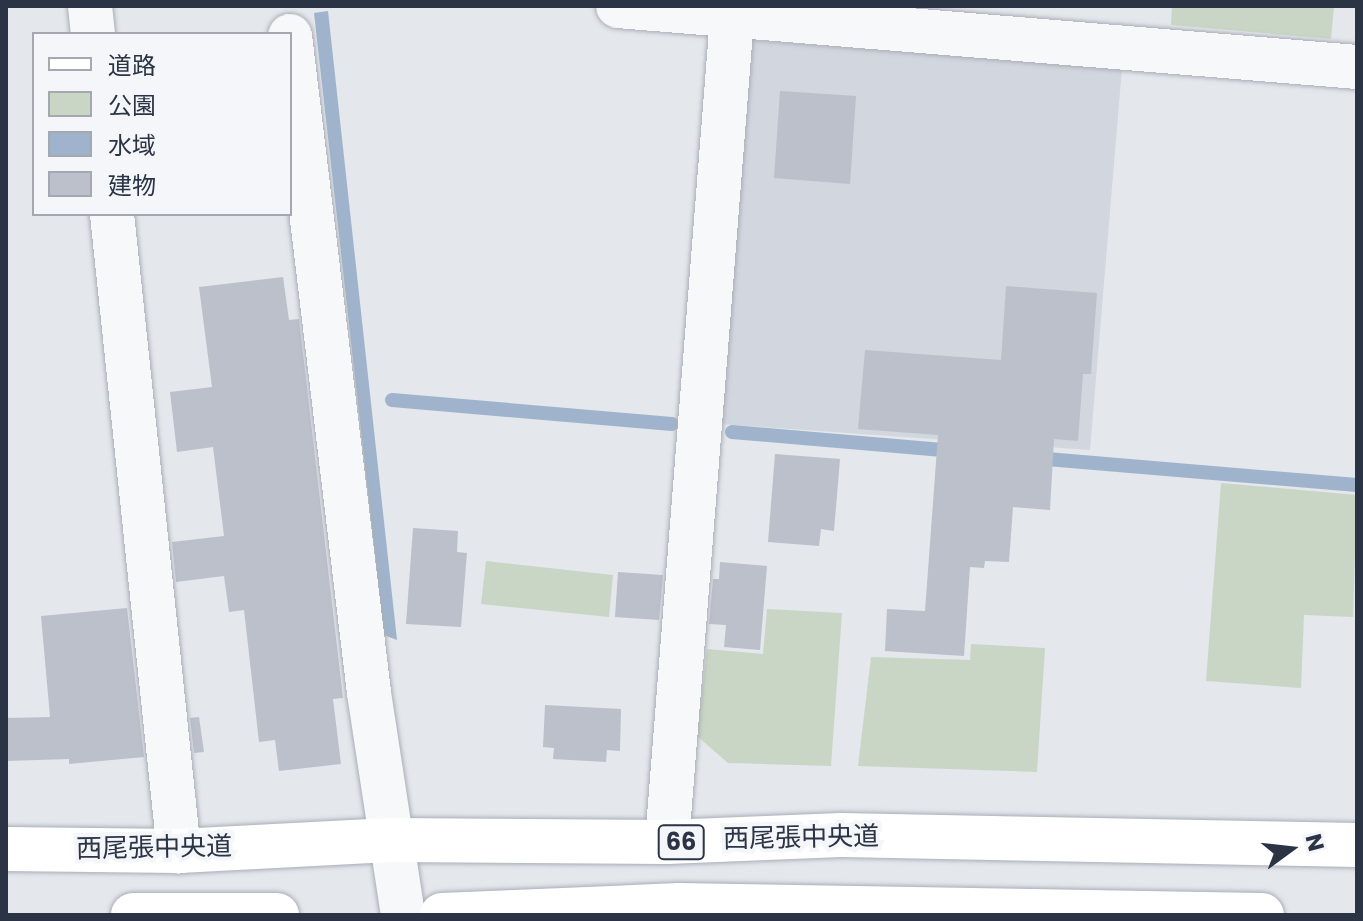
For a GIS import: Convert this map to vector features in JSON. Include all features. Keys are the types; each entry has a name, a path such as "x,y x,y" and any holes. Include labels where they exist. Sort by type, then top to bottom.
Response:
{"main road":[{"name":"西尾張中央道","path":"6,849 179,851 390,840 667,842 841,835 1357,845"},
{"path":"442,915 679,905 1262,915"},
{"path":"133,915 277,915"}],"street":[{"path":"90,6 93,32"},
{"path":"286,6 290,32"},
{"path":"618,6 732,12 1357,67"},
{"path":"667,842 732,12"},
{"path":"292,52 369,693 403,915"},
{"path":"112,216 179,851"}],"shaded area":[{"path":"749,40 1122,68 1090,450 720,424"}],"green space":[{"path":"1172,6 1334,6 1331,39 1171,25"},
{"path":"1221,483 1357,495 1353,617 1304,615 1301,688 1206,681"},
{"path":"486,561 613,575 609,617 481,604"},
{"path":"767,609 842,613 831,766 728,763 697,736 707,649 763,654"},
{"path":"971,644 1045,648 1037,772 858,766 871,657 970,660"}],"water":[{"path":"328,11 397,640 384,635 314,13"}],"building":[{"path":"780,91 856,96 850,184 774,178"},
{"path":"283,277 289,320 299,319 343,698 333,699 341,764 279,771 275,740 259,742 244,610 229,612 224,576 176,582 172,542 224,536 213,447 177,452 170,392 212,387 199,287"},
{"path":"1006,286 1097,293 1091,374 1083,374 1078,441 1054,439 1050,510 1013,507 1009,562 985,561 984,568 970,567 964,656 885,651 887,609 925,611 938,435 858,429 865,350 1001,360"},
{"path":"775,454 840,459 834,531 821,529 819,546 768,542"},
{"path":"413,528 458,531 457,552 467,553 461,627 406,624"},
{"path":"720,562 767,566 760,650 724,647 726,625 709,624 713,579 719,579"},
{"path":"618,572 663,575 659,620 615,617"},
{"path":"127,608 144,757 69,764 69,759 6,761 6,718 50,717 41,616"},
{"path":"545,705 621,709 620,751 607,750 606,762 553,759 554,748 543,747"},
{"path":"199,717 204,752 194,753 190,718"}],"waterway":[{"path":"392,400 672,424"},
{"path":"732,432 954,451"},
{"path":"1035,458 1357,485"}]}
